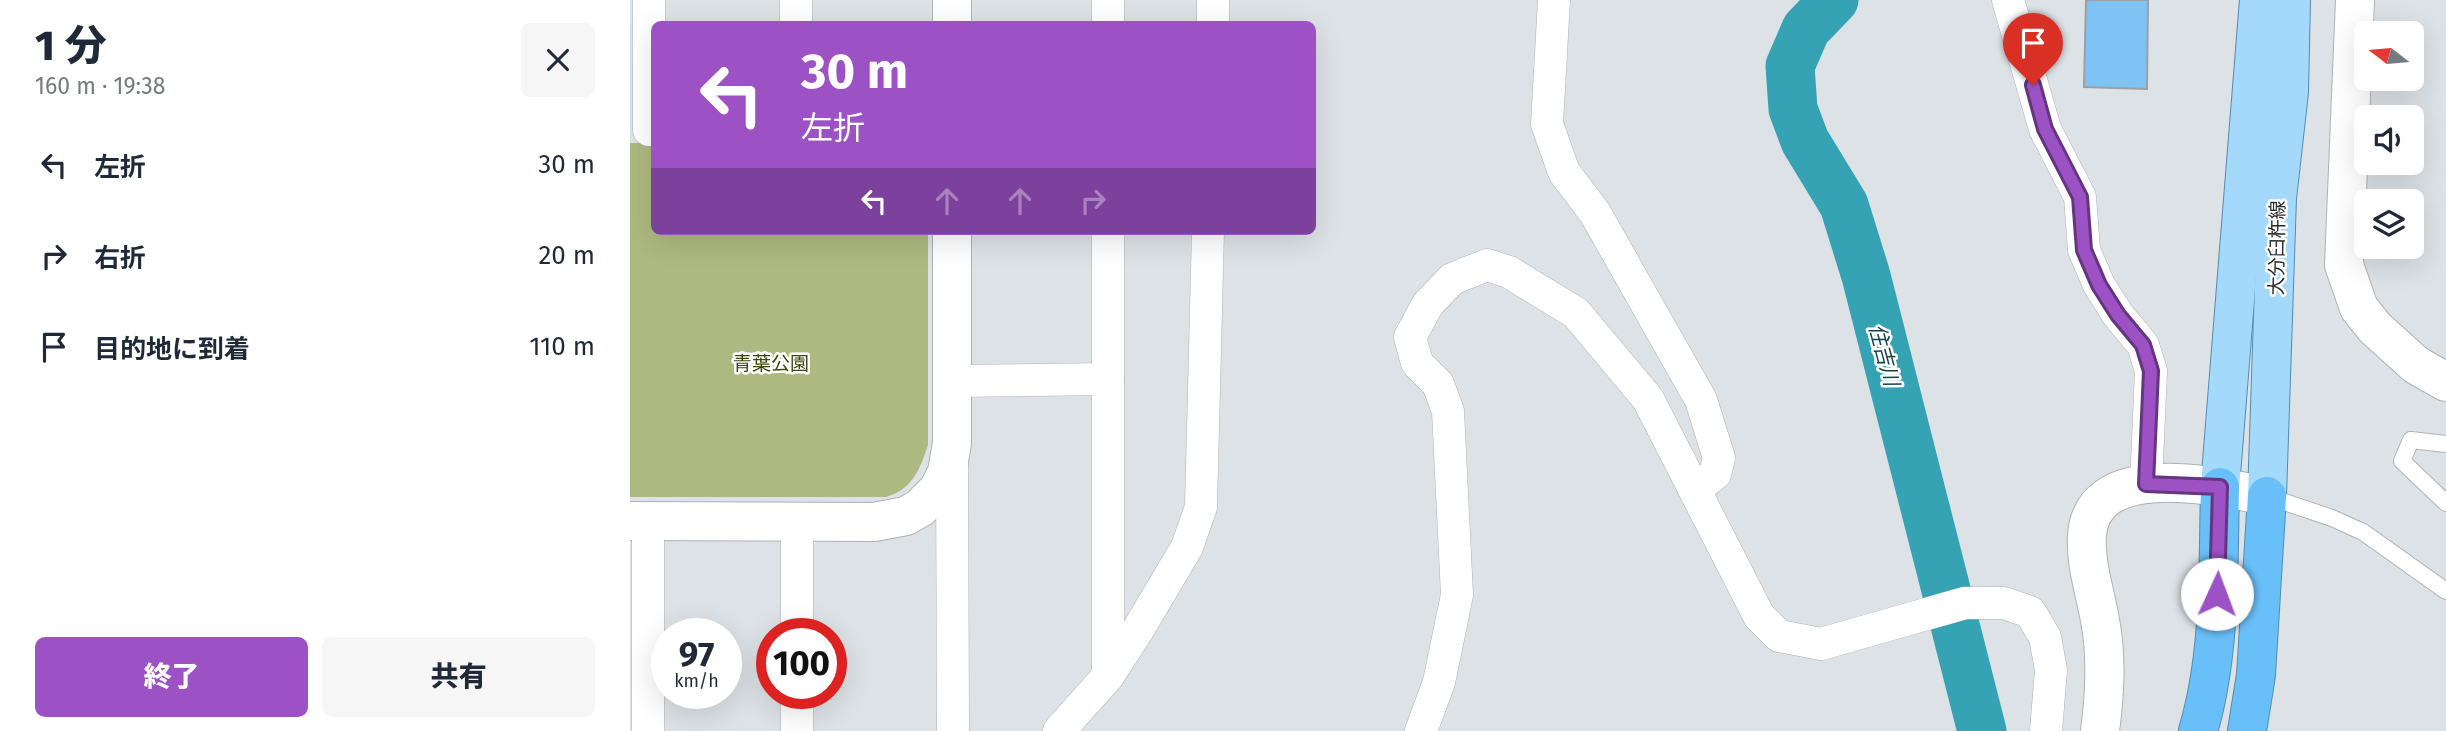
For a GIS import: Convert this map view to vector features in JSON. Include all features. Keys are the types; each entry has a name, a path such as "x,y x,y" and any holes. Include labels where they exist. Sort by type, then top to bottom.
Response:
{"highway":[{"path":"2198,731 2204,710 2217,610 2220,487"},
{"path":"2247,731 2256,675 2267,496"}],"main road":[{"name":"大分臼杵線","path":"2220,487 2259,0"},
{"name":"大分臼杵線","path":"2267,496 2277,198 2289,92 2291,0"}],"street":[{"path":"645,130 649,0"},
{"path":"796,0 796,21"},
{"path":"952,0 952,21"},
{"path":"1108,0 1108,21"},
{"path":"1213,0 1213,21"},
{"path":"1554,0 1547,124 1564,172 1595,213 1701,400 1719,458 1715,474 1696,489"},
{"path":"2008,0 2045,129 2080,197 2084,250 2099,285 2118,315 2143,345 2151,371 2146,484"},
{"path":"2355,0 2344,265 2359,309 2375,328 2416,365 2446,382"},
{"path":"952,235 953,731"},
{"path":"1108,235 1108,676"},
{"path":"1059,731 1108,676 1187,548 1201,507 1208,235"},
{"path":"1421,731 1439,682 1457,595 1448,411 1438,384 1417,363 1410,337 1427,304 1452,279 1487,265 1509,272 1576,313 1648,399 1759,616 1779,636 1821,644 1965,603 2004,603 2030,612 2045,637 2051,670 2046,731"},
{"path":"953,382 1108,379"},
{"path":"874,522 906,516 933,496 943,483 952,443"},
{"path":"2099,731 2105,659 2087,535 2096,509 2123,488 2146,484 2220,487 2267,496"},
{"path":"649,731 639,522 952,523"},
{"path":"797,522 797,618"},
{"path":"797,709 797,731"}],"lane":[{"path":"2446,444 2411,440 2402,461 2446,503"},
{"path":"2267,496 2332,518 2363,532 2446,591"}],"green space":[{"name":"青葉公園","path":"630,143 651,143 651,235 928,235 928,445 918,470 903,489 886,497 630,497"}],"building":[{"path":"2086,0 2148,0 2147,89 2084,87"}],"waterway":[{"name":"住吉川","path":"1834,0 1806,29 1790,66 1793,109 1805,141 1844,205 1866,276 1982,731"}],"route":[{"path":"2033,85 2045,129 2080,197 2084,250 2099,285 2118,315 2143,345 2151,371 2146,484 2220,487 2217,594"}]}
